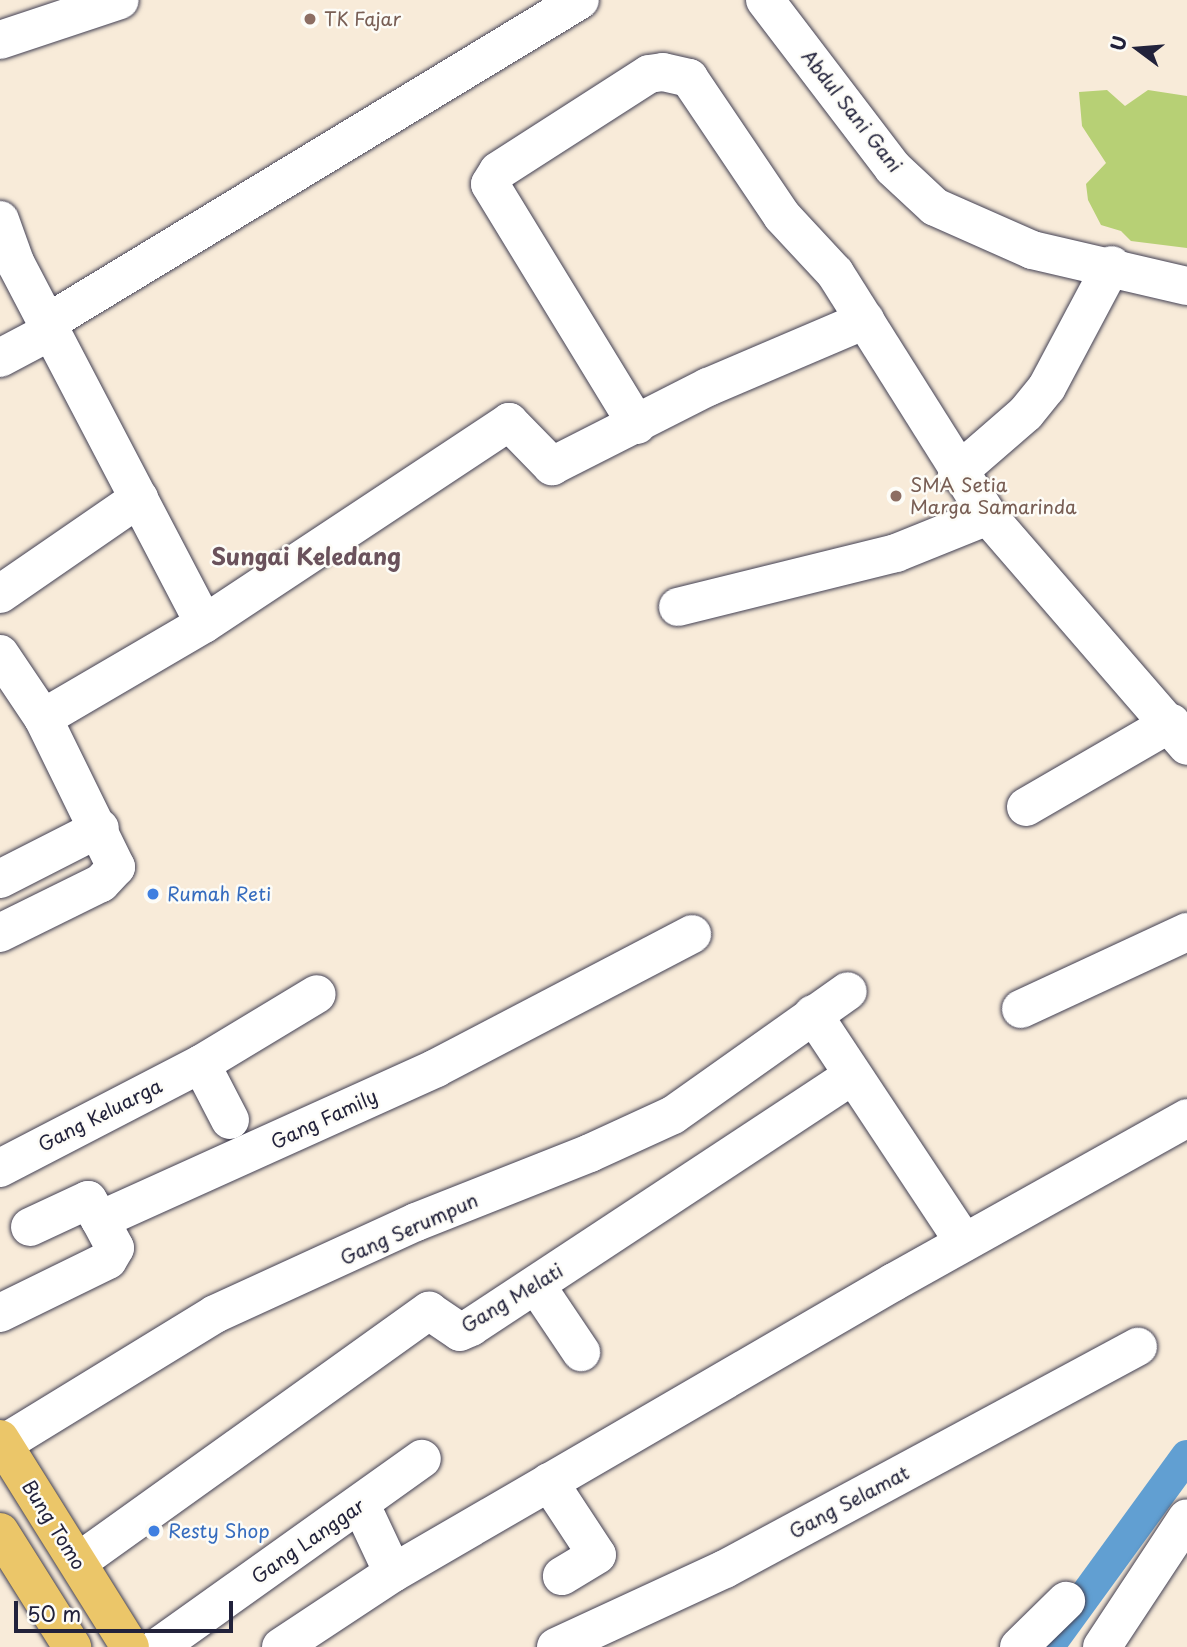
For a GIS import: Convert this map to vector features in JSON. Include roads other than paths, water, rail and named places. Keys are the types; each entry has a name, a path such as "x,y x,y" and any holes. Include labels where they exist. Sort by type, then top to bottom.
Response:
{"main road":[{"name":"Bung Tomo","path":"2,1442 130,1647"},
{"path":"1,1534 72,1647"}],"street":[{"path":"0,40 120,0"},
{"path":"0,358 580,0"},
{"name":"Abdul Sani Gani","path":"765,0 893,167 935,206 1032,250 1112,265 1187,286"},
{"path":"637,425 490,184 498,172 649,74 688,78 782,216 835,272 957,473 988,516 1146,700 1179,734 1026,807"},
{"path":"0,220 15,262 204,624"},
{"path":"957,473 1026,413 1047,387 1112,265"},
{"path":"43,718 204,624 509,422 552,466 708,387 865,320"},
{"path":"0,594 139,498"},
{"path":"678,607 895,553 988,516"},
{"path":"0,654 43,718 116,859 113,876 101,884 0,933"},
{"path":"0,879 100,828"},
{"path":"1021,1009 1187,932"},
{"name":"Gang Family","path":"100,1220 436,1068 692,934"},
{"name":"Gang Serumpun","path":"2,1442 215,1314 416,1223 590,1153 673,1115 848,991"},
{"name":"Gang Keluarga","path":"0,1168 201,1064 317,994"},
{"path":"813,1014 964,1242"},
{"path":"201,1064 230,1120"},
{"name":"Gang Melati","path":"78,1562 429,1311 460,1332 536,1285 852,1076"},
{"path":"281,1647 393,1573 964,1242 1187,1118"},
{"path":"0,1313 108,1260 115,1248 88,1200 30,1227"},
{"path":"536,1285 581,1352"},
{"name":"Gang Selamat","path":"556,1647 725,1569 1138,1347"},
{"name":"Gang Langgar","path":"158,1647 422,1459"},
{"path":"549,1482 597,1555 562,1576"},
{"path":"361,1505 393,1573"},
{"path":"1117,1642 1187,1518"},
{"path":"1019,1647 1066,1601"}],"waterway":[{"path":"1048,1647 1187,1456"}],"place":[{"name":"TK Fajar","path":"310,19"},
{"name":"SMA Setia Marga Samarinda","path":"896,496"},
{"name":"Rumah Reti","path":"153,894"},
{"name":"Resty Shop","path":"154,1531"}],"district":[{"name":"Sungai Keledang","path":"306,556"}]}
